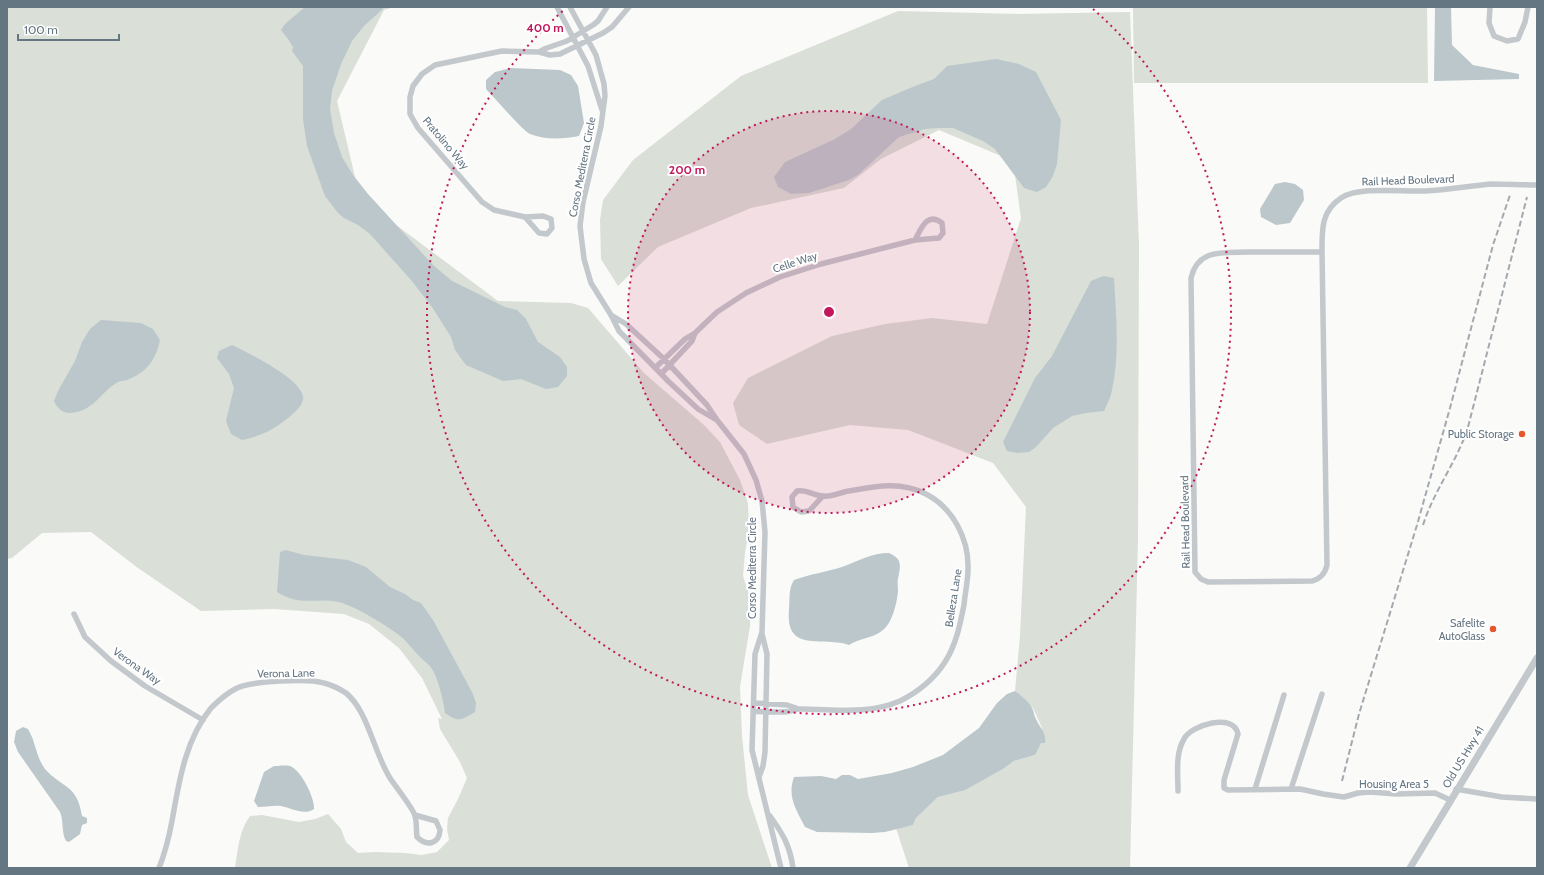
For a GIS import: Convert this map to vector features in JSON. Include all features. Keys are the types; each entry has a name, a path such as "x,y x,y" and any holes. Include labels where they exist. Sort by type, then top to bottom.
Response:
{"street":[{"name":"Corso Mediterra Circle","path":"557,7 588,66 603,113"},
{"name":"Corso Mediterra Circle","path":"570,7 589,41 600,68 605,96 599,141 583,202 580,226 584,258 591,283 619,330 655,368 698,409 717,420"},
{"name":"Pratolino Way","path":"539,52 544,49 560,45 583,31 598,21 607,7"},
{"name":"Pratolino Way","path":"525,217 539,233 547,234 552,228 551,219 548,217 525,217 494,210 482,202 418,128 410,114 410,97 413,86 422,74 434,65 502,51 539,52 545,55 554,55 589,41 612,27 629,7"},
{"path":"1490,7 1489,24 1494,36 1507,41 1518,39 1525,22 1528,7"},
{"name":"Rail Head Boulevard","path":"1322,252 1216,253 1202,258 1193,271 1191,278 1195,567 1197,575 1204,581 1312,581 1320,578 1326,570 1322,225 1327,212 1335,202 1349,194 1366,191 1426,191 1492,184 1537,185"},
{"name":"Celle Way","path":"655,368 685,339 695,333 717,312 746,292 780,277 821,264 915,240 939,238 943,233 942,223 938,220 932,219 926,221 915,240"},
{"name":"Corso Mediterra Circle","path":"611,315 626,324 664,359 708,405 717,420 744,454 756,480 762,501 765,532 762,632 756,654 752,750 781,868"},
{"name":"Celle Way","path":"661,374 692,341 695,333"},
{"name":"Belleza Lane","path":"753,711 785,712 799,709 851,710 878,708 900,701 926,684 945,662 954,645 959,629 968,577 967,553 959,527 943,506 926,494 907,487 886,485 822,497 808,491 797,491 792,497 793,506 796,510 805,512 812,508 822,497"},
{"name":"Verona Way","path":"74,614 85,637 111,662 140,683 203,720"},
{"name":"Corso Mediterra Circle","path":"759,777 764,752 766,712 767,654 762,632"},
{"name":"Old US Hwy 41","path":"1410,868 1456,789 1537,658"},
{"name":"Verona Lane","path":"159,868 169,834 182,770 192,741 203,720 220,700 238,688 250,684 278,681 323,682 346,694 360,709 389,777 415,815 417,837 422,842 427,843 438,839 440,830 436,821 415,815"},
{"path":"1291,789 1322,694"},
{"path":"1255,790 1284,695"},
{"name":"Belleza Lane","path":"754,703 786,704 799,709"},
{"name":"Housing Area 5","path":"1178,791 1179,750 1185,737 1197,727 1221,722 1233,725 1237,729 1238,734 1224,780 1224,788 1228,790 1291,789 1307,790 1344,797 1358,793 1370,792 1435,794 1450,800"},
{"path":"1456,789 1502,797 1537,799"},
{"path":"768,814 785,839 792,859 793,868"}],"shaded area":[{"path":"7,7 394,7 384,10 337,101 360,198 498,301 571,303 588,308 644,373 704,425 720,442 740,480 748,503 749,532 745,552 743,576 751,600 750,626 740,687 742,736 748,795 772,868 235,868 240,840 246,822 250,816 262,815 299,822 315,819 328,814 341,829 346,842 358,853 375,852 422,855 437,852 449,840 447,829 448,818 467,778 460,762 440,729 438,718 442,719 422,678 399,648 369,624 344,614 274,609 201,611 138,568 91,532 42,533 12,558 7,559"},
{"path":"305,7 385,7 364,26 352,41 341,64 332,91 330,109 334,133 342,157 353,175 368,194 433,265 452,281 505,307 517,310 526,319 538,342 560,357 567,367 567,376 558,387 546,389 521,379 503,381 466,365 455,350 451,337 432,307 411,280 370,234 338,213 325,196 307,146 303,119 303,66 292,51 293,47 281,30 285,24"},
{"path":"1133,7 1427,7 1428,83 1134,83"},
{"path":"1435,7 1451,7 1452,45 1473,65 1519,74 1519,79 1434,81"},
{"path":"898,11 1020,14 1130,12 1139,245 1138,539 1130,868 909,868 896,828 913,825 916,818 938,797 975,784 1003,769 1014,761 1035,755 1042,728 1033,708 1015,691 1020,636 1026,507 993,463 908,430 850,425 767,444 739,425 733,403 748,378 832,336 885,324 932,318 987,324 1021,218 1013,161 939,130 881,159 844,188 751,208 658,247 618,286 601,259 600,220 603,200 633,160 741,76"},
{"path":"996,59 1019,64 1036,72 1061,120 1057,164 1053,176 1046,187 1037,192 1024,188 995,149 983,141 953,128 938,128 925,129 899,137 858,175 849,180 809,193 791,194 778,187 774,177 785,162 835,139 851,129 882,100 934,79 947,66"},
{"path":"511,68 560,70 571,75 578,86 584,123 579,136 567,138 548,138 530,134 521,127 486,89 486,80 495,72"},
{"path":"1285,182 1295,184 1303,190 1304,200 1290,223 1276,225 1261,217 1260,209 1275,184"},
{"path":"1103,276 1114,278 1117,334 1116,363 1111,395 1104,411 1072,416 1053,428 1036,447 1029,452 1018,453 1007,451 1003,442 1035,378 1052,356 1091,281"},
{"path":"101,320 141,323 153,329 160,340 156,354 145,370 140,374 116,383 90,406 78,412 70,413 62,411 58,408 54,401 58,391 75,361 82,342 90,329"},
{"path":"232,345 272,366 292,381 303,396 302,402 298,408 293,414 282,422 272,429 255,437 242,440 231,434 226,421 234,388 229,374 217,358 219,351"},
{"path":"286,550 304,555 348,560 366,567 390,587 421,603 433,620 472,692 476,703 475,712 460,719 454,718 445,713 442,697 431,667 403,638 379,621 353,607 339,602 293,599 285,597 277,592 280,552"},
{"path":"889,553 896,557 900,563 900,570 895,607 889,623 883,630 849,645 808,641 799,638 793,633 789,624 789,610 790,591 794,580 842,567 871,556"},
{"path":"1015,691 1032,707 1035,718 1045,736 1045,743 1041,743 1035,755 1014,761 1003,769 965,790 938,797 916,818 913,825 885,832 872,833 817,832 805,827 792,797 792,784 794,777 821,776 836,779 842,775 850,775 858,779 892,773 913,767 943,755 979,728 997,703 1007,694"},
{"path":"23,727 28,729 45,769 73,792 80,806 82,816 87,818 87,823 82,825 80,834 69,842 64,838 60,812 18,752 14,742 16,731"},
{"path":"274,766 290,766 299,773 310,792 314,809 302,812 281,806 258,807 254,801 264,772"}],"railway":[{"path":"1342,781 1359,714 1417,525 1450,408 1493,245 1510,195"},
{"path":"1423,525 1467,431 1527,197"}],"place":[{"name":"Public Storage","path":"1522,434"},
{"name":"Safelite AutoGlass","path":"1493,629"}]}
